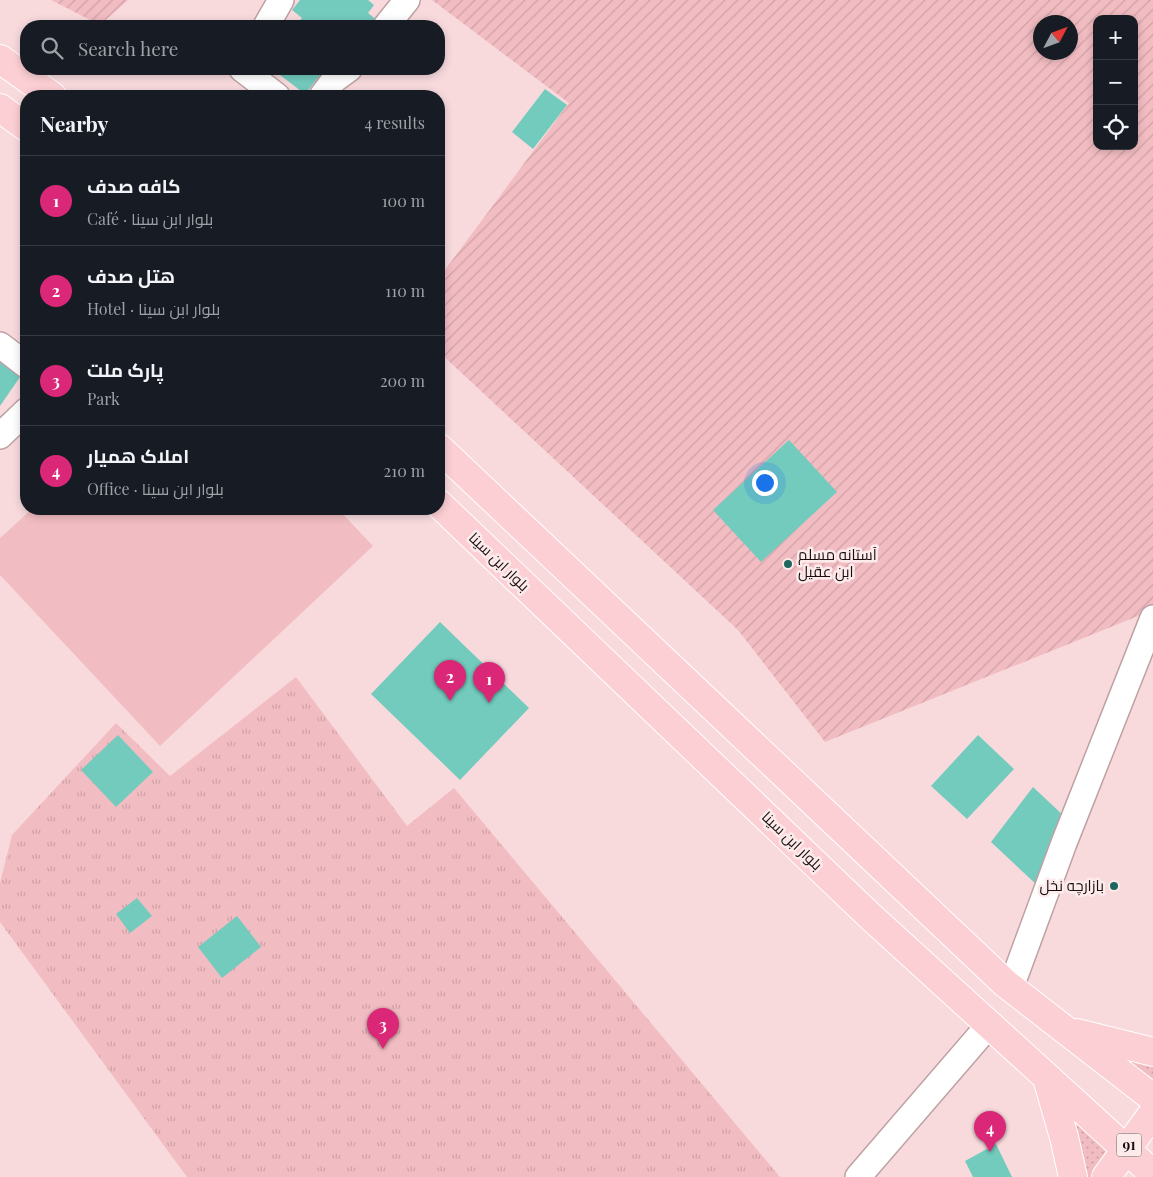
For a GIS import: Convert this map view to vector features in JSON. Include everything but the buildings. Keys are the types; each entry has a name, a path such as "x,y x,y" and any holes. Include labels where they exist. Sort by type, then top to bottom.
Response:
{"main road":[{"path":"0,59 20,73"},
{"path":"22,75 44,90"},
{"path":"0,108 20,123"},
{"path":"445,454 1006,984 1153,1098"},
{"name":"بلوار ابن سینا","path":"445,510 871,917 1151,1173"},
{"path":"1066,1030 1153,1052"},
{"path":"1047,1078 1073,1177"},
{"name":"91","path":"1106,1177 1153,1113"}],"street":[{"path":"269,20 281,0"},
{"path":"391,20 407,0"},
{"path":"249,75 265,90"},
{"path":"326,90 341,75"},
{"path":"0,344 20,359"},
{"path":"0,436 20,417"},
{"path":"1012,987 1064,842 1153,618"},
{"path":"858,1177 989,1025"}],"green space":[{"path":"51,0 128,0 106,20 90,20"},
{"path":"432,0 1153,0 1153,610 825,742 738,630 445,358 445,270 569,103"},
{"path":"25,515 344,515 373,546 160,746 0,575 0,538"},
{"path":"296,677 407,826 454,788 780,1177 187,1177 0,922 0,883 12,835 116,723 170,776"},
{"path":"1100,1049 1153,1058 1153,1091"},
{"path":"1060,1096 1119,1150 1101,1177 1078,1177"}],"place":[{"name":"آستانه مسلم ابن عقیل","path":"788,564"},
{"name":"هتل صدف","path":"450,701"},
{"name":"کافه صدف","path":"489,703"},
{"name":"بازارچه نخل","path":"1114,886"},
{"name":"پارک ملت","path":"383,1049"},
{"name":"املاک همیار","path":"990,1152"}]}
